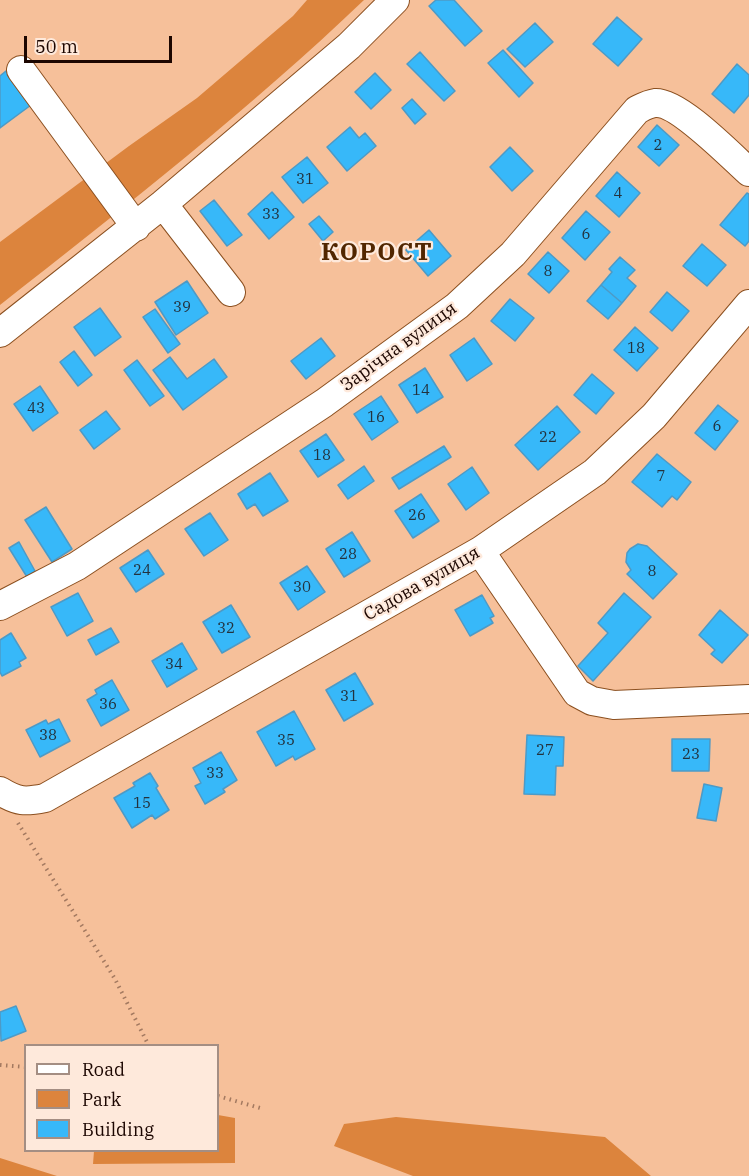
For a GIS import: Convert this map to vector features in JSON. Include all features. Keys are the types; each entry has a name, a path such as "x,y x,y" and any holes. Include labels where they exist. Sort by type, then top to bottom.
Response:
{"street":[{"path":"0,333 163,204 349,46 395,0"},
{"path":"21,70 136,226"},
{"name":"Зарічна вулиця","path":"0,606 77,566 324,403 457,306 513,254 637,110 656,103 667,105 689,118 749,172"},
{"path":"163,204 231,292"},
{"name":"Садова вулиця","path":"6,802 13,799 27,801 45,798 480,551 595,472 654,416 749,304"},
{"path":"480,551 577,693 592,701 614,705 749,699"}],"path":[{"path":"6,802 115,979 148,1044"},
{"path":"0,1065 24,1066"},
{"path":"219,1096 260,1108"}],"green space":[{"path":"307,0 364,0 232,119 0,305 0,242 197,98 293,16"},
{"path":"219,1115 235,1118 235,1163 93,1164 94,1152 219,1152"},
{"path":"396,1117 605,1137 651,1176 413,1176 334,1146 344,1124"},
{"path":"0,1158 57,1176 0,1176"}],"building":[{"path":"436,0 454,0 482,31 465,46 429,6"},
{"path":"617,17 642,39 618,66 593,44"},
{"path":"535,23 553,42 525,67 507,49"},
{"path":"503,50 533,83 519,97 488,63"},
{"path":"420,52 455,91 444,101 407,64"},
{"path":"737,64 749,75 749,95 734,113 712,94"},
{"path":"6,71 31,105 0,128 0,76"},
{"path":"375,73 391,90 371,109 355,92"},
{"path":"412,99 426,114 415,124 402,108"},
{"path":"657,125 679,145 659,166 638,147"},
{"path":"350,127 359,138 365,133 376,146 347,171 327,147"},
{"path":"510,147 533,171 512,191 490,167"},
{"path":"307,157 328,183 303,203 282,177"},
{"path":"617,172 640,193 619,217 596,196"},
{"path":"272,192 294,217 269,239 248,214"},
{"path":"747,193 749,194 749,241 745,246 720,225"},
{"path":"214,200 242,235 227,246 200,211"},
{"path":"586,211 610,232 585,260 562,238"},
{"path":"319,216 333,232 323,241 309,224"},
{"path":"429,230 451,256 428,276 406,250"},
{"path":"702,244 726,265 707,286 683,266"},
{"path":"548,252 569,271 549,293 528,274"},
{"path":"620,257 635,270 627,278 636,286 622,303 601,285 612,272 609,269"},
{"path":"187,281 208,313 176,335 155,302"},
{"path":"601,285 622,303 608,319 587,301"},
{"path":"667,292 689,311 672,331 650,312"},
{"path":"510,299 534,318 515,341 491,321"},
{"path":"100,308 121,337 95,356 74,327"},
{"path":"155,309 180,344 168,353 143,317"},
{"path":"635,327 658,348 637,371 614,350"},
{"path":"321,338 335,356 306,379 291,361"},
{"path":"474,338 492,364 467,381 450,355"},
{"path":"74,351 92,375 78,386 60,362"},
{"path":"170,357 187,379 214,359 227,377 183,410 153,370"},
{"path":"137,360 164,396 150,406 124,370"},
{"path":"425,368 443,397 417,413 399,385"},
{"path":"592,374 614,393 596,414 574,395"},
{"path":"40,386 58,413 33,431 14,404"},
{"path":"381,396 398,422 372,440 354,414"},
{"path":"718,405 738,421 715,450 695,433"},
{"path":"557,406 580,432 538,470 515,445"},
{"path":"106,411 120,429 94,449 80,430"},
{"path":"326,434 344,460 318,477 300,451"},
{"path":"444,446 451,457 399,489 392,478"},
{"path":"657,454 691,482 677,500 672,496 662,507 632,482"},
{"path":"364,466 374,481 348,499 338,485"},
{"path":"472,467 489,493 466,510 448,484"},
{"path":"270,473 288,501 263,516 255,504 247,509 238,494"},
{"path":"421,494 439,521 413,538 395,511"},
{"path":"46,507 72,549 52,562 25,520"},
{"path":"210,513 228,540 204,556 185,529"},
{"path":"352,532 370,561 344,577 326,549"},
{"path":"19,542 35,571 27,577 9,548"},
{"path":"638,544 647,546 677,574 653,599 627,574 631,570 626,562 627,553"},
{"path":"148,550 164,574 136,592 120,568"},
{"path":"307,566 325,592 298,610 280,583"},
{"path":"78,593 93,621 67,636 51,607"},
{"path":"624,593 651,617 593,681 578,666 608,633 598,623"},
{"path":"482,595 494,616 490,618 493,623 470,636 455,610"},
{"path":"231,605 250,637 222,653 203,622"},
{"path":"720,610 748,635 722,663 711,654 715,650 699,635"},
{"path":"111,628 119,642 96,655 88,640"},
{"path":"11,633 26,658 19,662 21,666 2,676 0,640"},
{"path":"182,643 197,669 167,687 152,661"},
{"path":"355,673 373,704 344,721 326,690"},
{"path":"112,680 129,710 101,726 87,700 97,694 95,690"},
{"path":"294,711 315,749 295,760 293,756 276,766 257,732"},
{"path":"59,719 70,741 40,757 26,730 46,720 48,724"},
{"path":"527,735 564,737 563,766 556,766 555,795 524,794"},
{"path":"672,739 710,739 709,771 672,771"},
{"path":"221,752 237,780 223,789 225,792 205,804 195,786 201,783 193,768"},
{"path":"150,773 169,810 155,819 152,815 132,828 114,798 135,786 133,783"},
{"path":"704,784 722,788 716,821 697,818"},
{"path":"16,1006 26,1031 1,1041 0,1012"}],"district":[{"name":"КОРОСТ","path":"377,253"}]}
